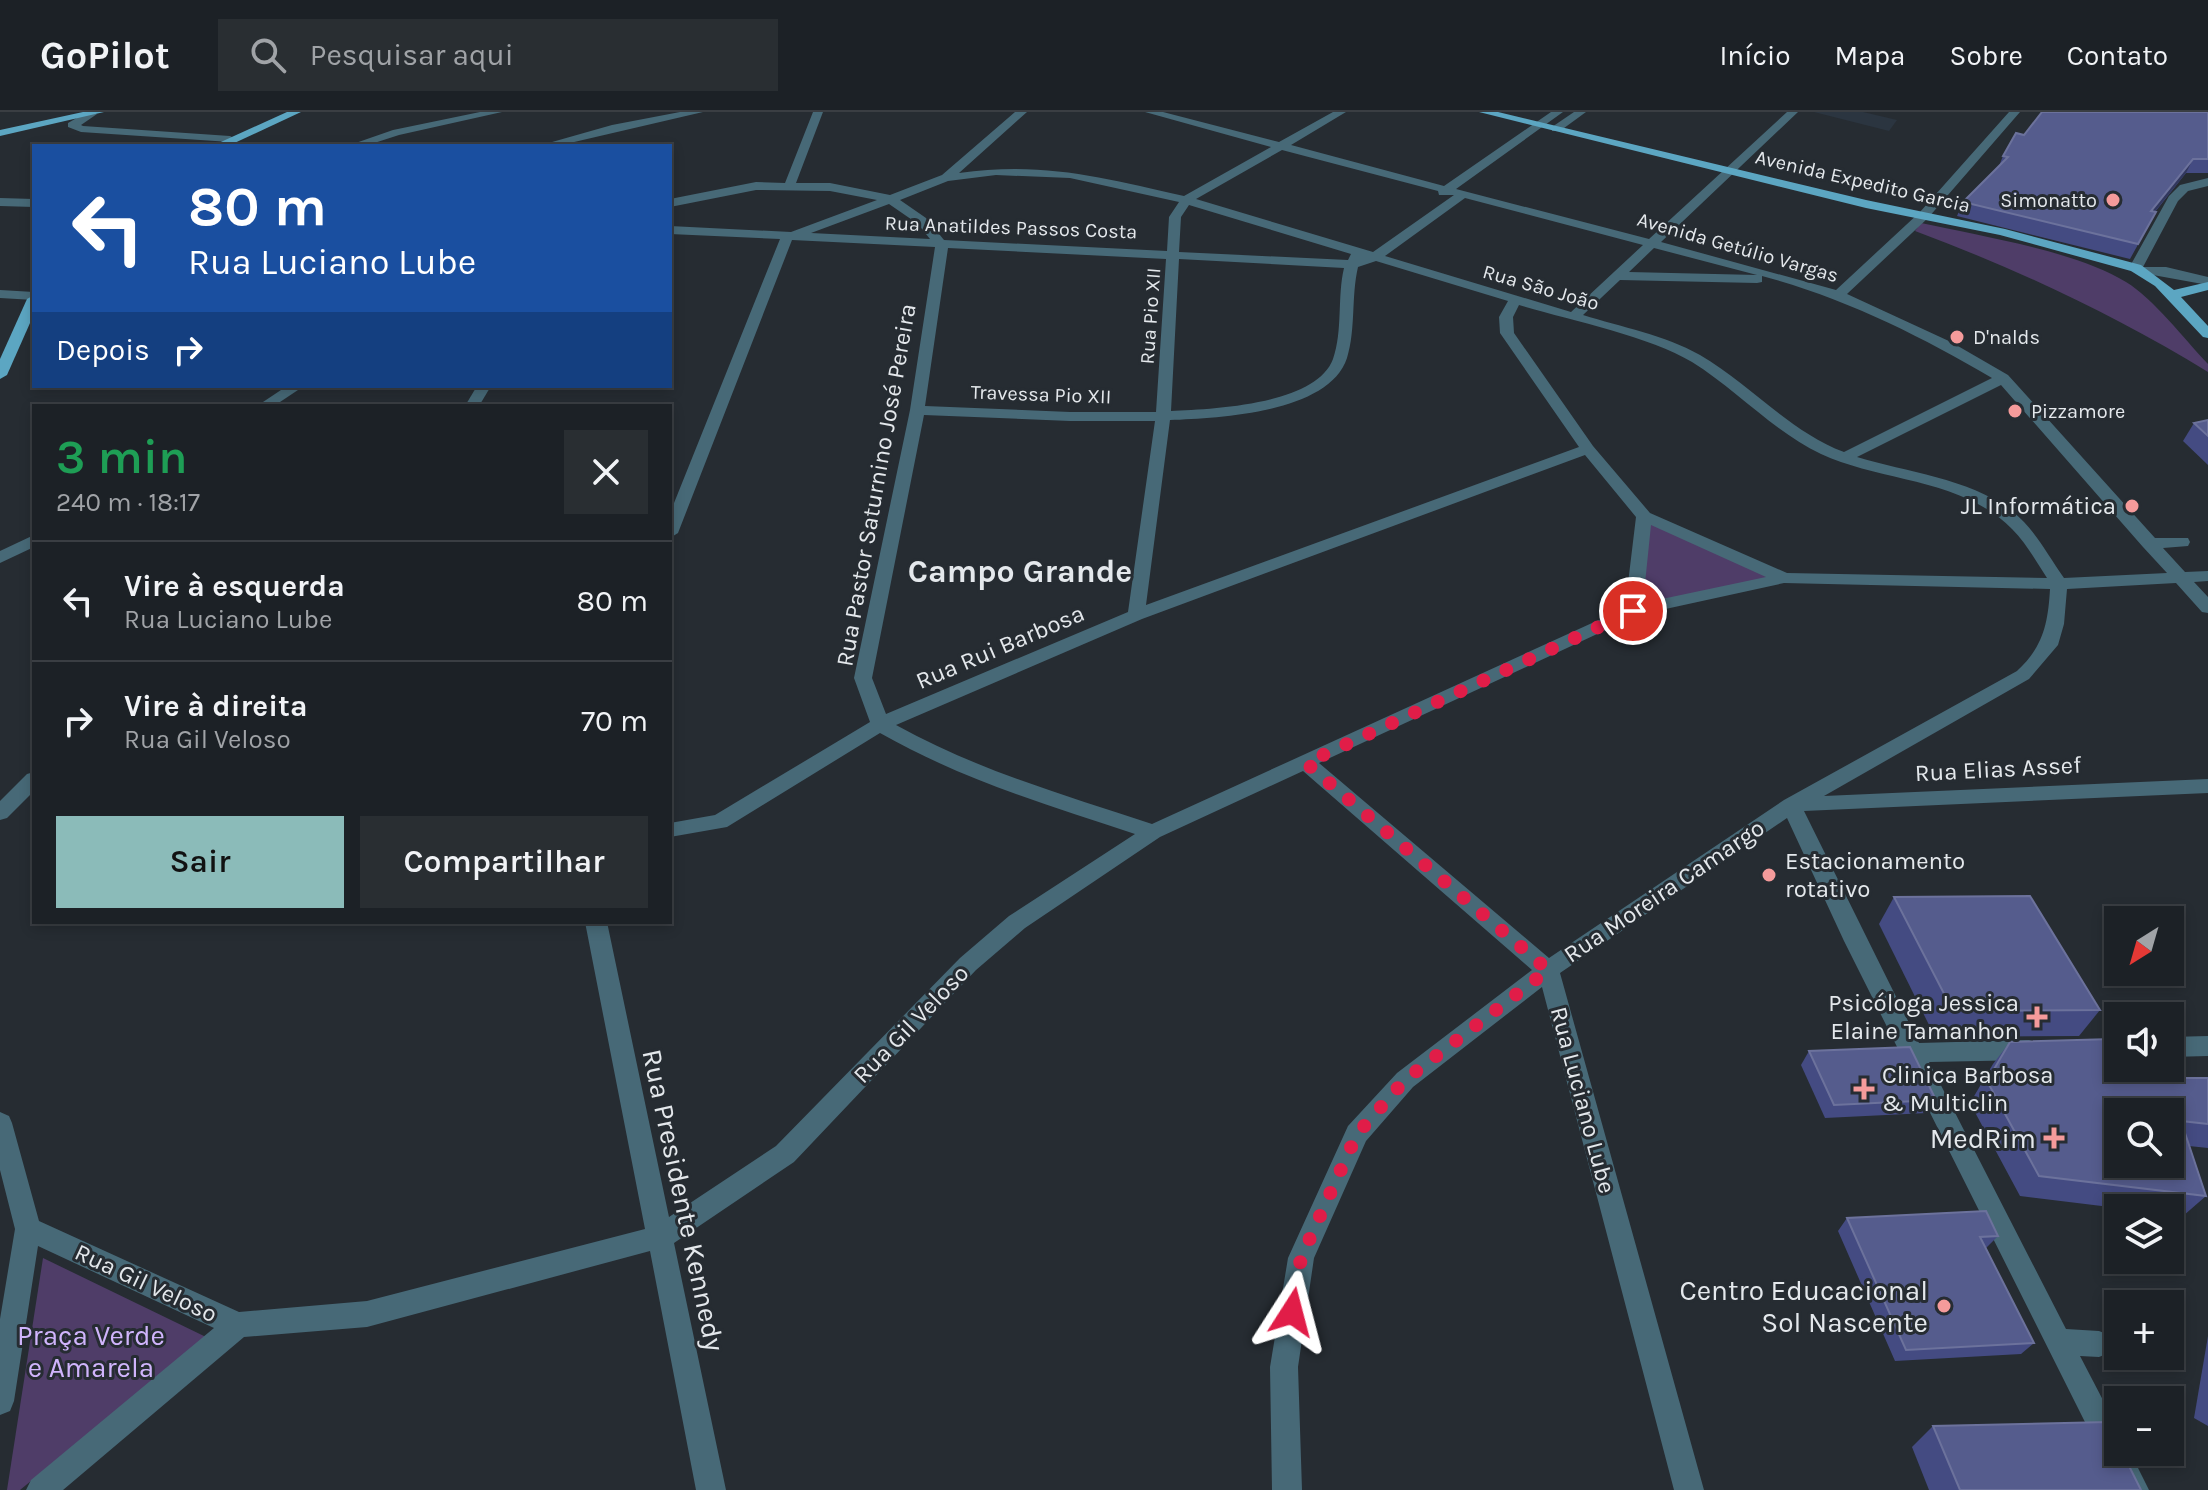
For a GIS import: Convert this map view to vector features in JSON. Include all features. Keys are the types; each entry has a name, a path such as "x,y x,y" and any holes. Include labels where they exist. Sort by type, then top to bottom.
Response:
{"main road":[{"path":"221,144 296,112"},
{"name":"Avenida Expedito Garcia","path":"1484,112 1924,215 2140,270 2173,296 2188,316 2208,334"},
{"path":"0,133 95,113"},
{"path":"2173,296 2186,289 2208,284"},
{"path":"0,375 32,302"}],"street":[{"path":"359,144 397,132 497,112"},
{"path":"552,144 612,128 698,112"},
{"path":"790,184 818,112"},
{"path":"672,528 787,238 946,178 1022,112"},
{"name":"Avenida Getúlio Vargas","path":"1150,112 1791,280 1838,295 1946,345 2003,378 2208,608"},
{"path":"1186,200 1341,112"},
{"path":"1354,258 1558,112"},
{"path":"1556,129 1581,112"},
{"path":"1573,317 1793,112"},
{"path":"1838,295 1924,215 2015,112"},
{"path":"95,113 72,125 81,129 230,139"},
{"name":"Rua São João","path":"946,178 996,171 1070,174 1186,200 1354,258 1373,258 1677,348 1704,361 1802,438 1843,458 1978,499 2013,521 2059,584"},
{"path":"2208,182 2184,188 2173,199 2140,270 2166,271 2208,284"},
{"path":"672,203 723,190 790,184 830,187 891,199 922,221 942,245"},
{"path":"1373,258 1465,193"},
{"name":"Rua Pio XII","path":"1136,615 1163,417 1175,217 1186,200"},
{"path":"0,202 32,203"},
{"name":"Rua Anatildes Passos Costa","path":"672,230 942,245 1354,258"},
{"name":"Rua Pastor Saturnino José Pereira","path":"880,724 863,678 917,410 942,245"},
{"name":"Travessa Pio XII","path":"917,410 1163,417 1259,406 1304,394 1330,376 1342,355 1345,286 1354,258"},
{"path":"1617,276 1791,280"},
{"path":"0,294 32,297"},
{"path":"1515,300 1506,317 1507,333 1588,449 1644,516 1784,578 2059,584 2208,576"},
{"path":"1843,458 2003,378"},
{"path":"267,404 294,388"},
{"name":"Rua Rui Barbosa","path":"672,830 720,822 880,724 1136,615 1588,449"},
{"path":"1633,611 1644,516"},
{"path":"0,558 32,541"},
{"path":"2149,543 2182,542"},
{"name":"Rua Gil Veloso","path":"28,1229 238,1325 367,1314 662,1236 785,1154 968,964 1017,922 1153,832 1633,611 1784,578"},
{"name":"Rua Moreira Camargo","path":"1287,1490 1284,1367 1301,1258 1357,1134 1405,1080 1548,970 1791,805 2023,675 2043,659 2056,635 2059,584"},
{"path":"880,724 936,756 1000,782 1153,832"},
{"path":"1306,763 1548,970"},
{"path":"0,813 32,781"},
{"name":"Rua Elias Assef","path":"1791,805 2208,786"},
{"path":"1791,805 1855,941 2134,1490"},
{"name":"Rua Presidente Kennedy","path":"596,924 711,1490"},
{"name":"Rua Luciano Lube","path":"1548,970 1689,1490"},
{"path":"2184,1047 2208,1046"},
{"path":"1913,1053 2055,1050"},
{"path":"0,1123 28,1229 0,1401"},
{"path":"41,1490 238,1325"},
{"path":"2060,1342 2099,1344"}],"shaded area":[{"path":"1814,112 1863,112 1897,120 1889,131"}],"green space":[{"path":"1921,223 2055,253 2105,271 2136,289 2158,309 2208,364 2208,372 2065,294 1915,231"},
{"path":"1644,516 1784,578 1633,611"},
{"name":"Praça Verde e Amarela","path":"43,1258 206,1337 20,1490 7,1490"}],"building":[{"path":"2042,112 2208,112 2208,159 2193,159 2151,211 2156,212 2138,244 1963,202 2008,157 2003,156 2016,133 2024,135"},
{"path":"2208,420 2208,436 2194,423"},
{"path":"2030,896 2100,1010 1953,1011 1894,897"},
{"path":"2104,1039 2104,1082 2184,1082 2184,1078 2208,1078 2208,1124 2184,1121 2184,1098 2104,1098 2104,1178 2184,1178 2184,1130 2206,1196 2039,1176 1987,1081 2010,1042"},
{"name":"Clinica Barbosa & Multiclin","path":"1910,1047 1936,1100 1834,1105 1809,1051"},
{"name":"Centro Educacional Sol Nascente","path":"1986,1211 1998,1236 1980,1237 2034,1343 1906,1350 1847,1218"},
{"path":"2104,1422 2104,1466 2129,1466 2141,1490 1960,1490 1933,1426"}],"place":[{"name":"Simonatto","path":"2113,200"},
{"name":"D'nalds","path":"1957,337"},
{"name":"Pizzamore","path":"2015,411"},
{"name":"JL Informática","path":"2132,506"},
{"name":"Estacionamento rotativo","path":"1769,875"},
{"name":"Psicóloga Jessica Elaine Tamanhon","path":"2037,1017"},
{"name":"Clinica Barbosa & Multiclin","path":"1864,1089"},
{"name":"MedRim","path":"2054,1138"},
{"name":"Centro Educacional Sol Nascente","path":"1944,1306"}],"district":[{"name":"Campo Grande","path":"1020,571"}],"route":[{"path":"1292,1312 1301,1258 1357,1134 1405,1080 1548,970 1306,763 1633,611"}]}
